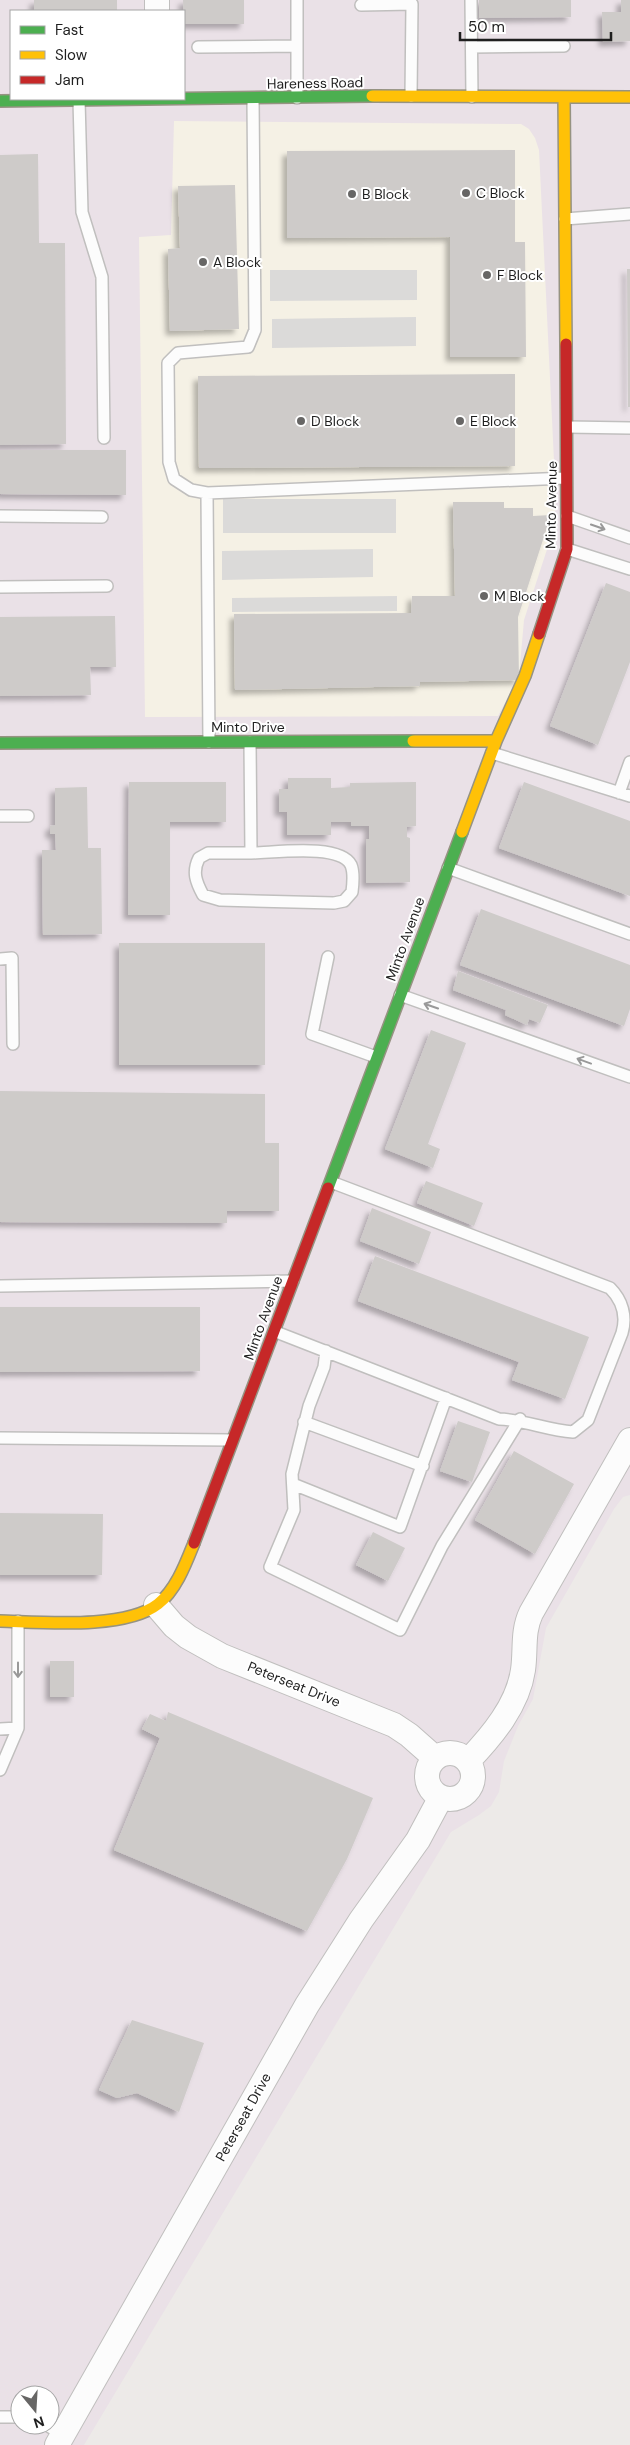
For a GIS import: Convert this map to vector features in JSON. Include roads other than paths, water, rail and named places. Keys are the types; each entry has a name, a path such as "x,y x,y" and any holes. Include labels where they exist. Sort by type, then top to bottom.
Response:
{"street":[{"name":"Hareness Road","path":"185,99 411,96 630,97"},
{"name":"Minto Avenue","path":"0,1621 94,1621 125,1618 156,1605 170,1592 184,1566 276,1332 376,1057 496,741 525,676 567,549 564,98"},
{"name":"Hareness Road","path":"0,101 79,100"},
{"name":"Minto Drive","path":"0,743 496,741"},
{"path":"468,1760 494,1731 516,1694 523,1669 526,1625 549,1578 628,1447"},
{"name":"Peterseat Drive","path":"156,1605 174,1626 205,1646 394,1725 409,1735 435,1758"},
{"path":"448,1753 462,1756 468,1760 474,1775 469,1789 457,1798 441,1797 430,1787 428,1779 430,1764 435,1758 448,1753"},
{"name":"Peterseat Drive","path":"60,2428 307,2005 361,1920 418,1840 441,1797"}],"lane":[{"path":"296,0 297,98"},
{"path":"471,0 472,97"},
{"path":"361,5 412,4 411,96"},
{"path":"198,47 297,46"},
{"path":"472,47 564,46"},
{"path":"253,99 255,330 248,347 178,353 168,363 169,462 174,479 191,490 207,493 566,478"},
{"path":"79,100 82,212 102,276 104,438"},
{"path":"565,219 630,214"},
{"path":"567,427 630,428"},
{"path":"207,493 209,742"},
{"path":"0,516 102,518"},
{"path":"567,516 630,538"},
{"path":"567,549 630,569"},
{"path":"0,587 107,586"},
{"path":"250,742 251,854"},
{"path":"492,753 625,794 630,762"},
{"path":"0,816 28,816"},
{"path":"328,851 345,858 351,865 352,892 344,901 334,903 220,900 203,894 197,884 194,873 199,858 208,853 251,854 328,851"},
{"path":"448,868 630,934"},
{"path":"328,957 312,1034 376,1057"},
{"path":"0,959 12,958 13,1044"},
{"path":"400,995 630,1078"},
{"path":"276,1332 499,1419 520,1419 556,1431 573,1432 588,1420 624,1325 620,1302 617,1295 610,1288 331,1182"},
{"path":"0,1286 293,1281"},
{"path":"326,1351 324,1367 304,1422 292,1474 294,1510 270,1567 400,1630 442,1546 520,1419"},
{"path":"293,1484 400,1526 446,1398"},
{"path":"304,1422 423,1466"},
{"path":"0,1438 232,1440"},
{"path":"0,1770 18,1728 18,1621"},
{"path":"0,1729 18,1728"}],"place":[{"name":"C Block","path":"466,193"},
{"name":"B Block","path":"352,194"},
{"name":"A Block","path":"203,262"},
{"name":"F Block","path":"487,275"},
{"name":"D Block","path":"301,421"},
{"name":"E Block","path":"460,421"},
{"name":"M Block","path":"484,596"}]}
